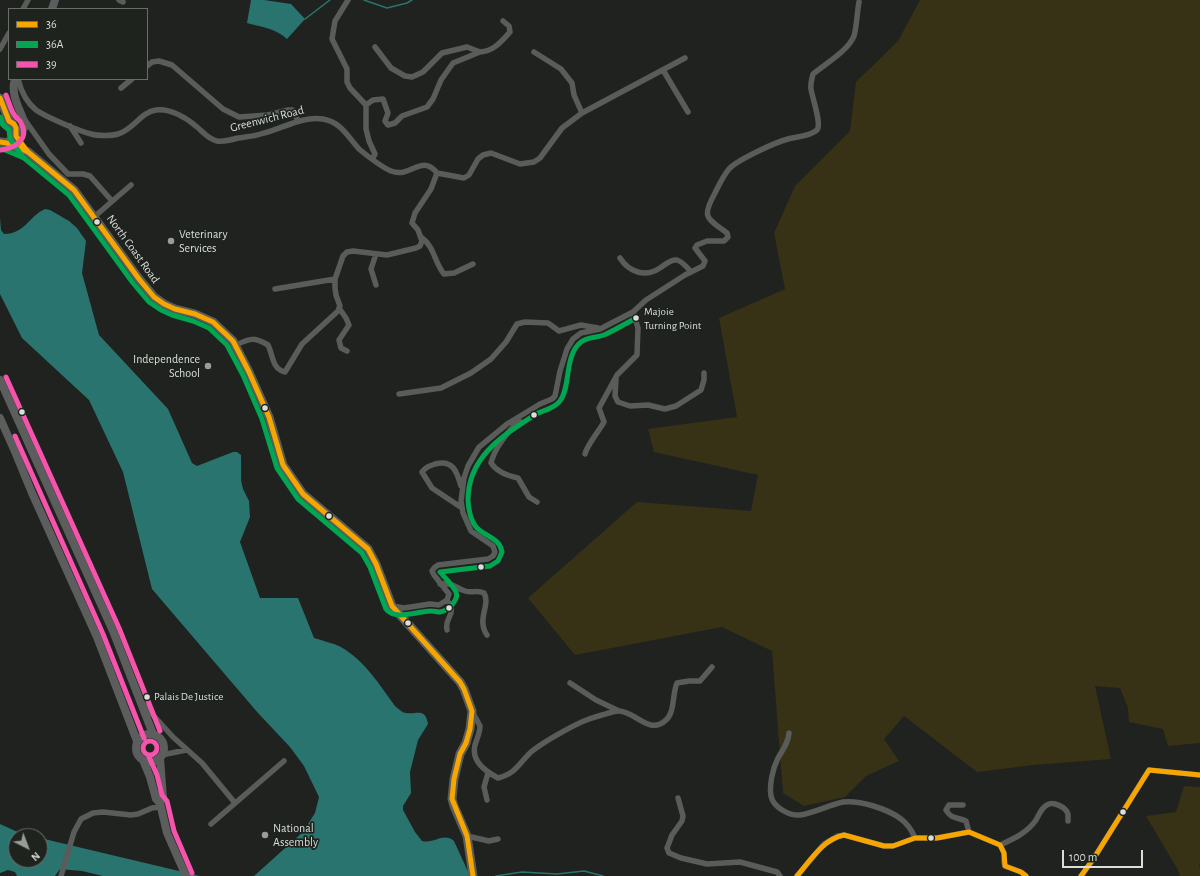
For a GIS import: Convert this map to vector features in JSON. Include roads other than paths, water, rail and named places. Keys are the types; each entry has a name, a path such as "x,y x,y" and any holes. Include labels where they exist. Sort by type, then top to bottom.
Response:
{"main road":[{"path":"0,98 6,121 14,124 16,134 28,152"},
{"path":"2,143 11,141 16,134"},
{"path":"2,143 28,152"},
{"name":"North Coast Road","path":"28,152 74,190 139,279 154,297 175,309 195,314 213,322 233,340 269,417 283,465 303,494 368,549 376,564 392,606 460,682 472,710 470,729 466,743 460,754 452,794 454,806 467,836 473,876"}],"street":[{"path":"348,0 335,21 332,39 347,69 347,82 350,88 366,105 366,129 369,141 375,154 373,158"},
{"path":"447,630 447,623 452,611 447,600 448,594 432,571 438,565 488,559 493,556 495,552 493,546 470,531 462,508 462,488 464,478 468,466 480,447 507,424 555,396 560,371 567,349 573,339 581,333 600,329 632,312 646,300 703,266 705,261 695,248 697,245 707,241 724,241 728,237 727,233 710,220 707,212 708,206 730,168 779,142 810,134 816,130 819,124 810,87 813,74 847,46 854,36 860,1 852,0"},
{"path":"366,105 373,100 383,99 388,113 385,121 388,125 395,123 402,116 427,107 433,99 441,80 453,63 480,52 488,51 496,46 510,32 510,26 503,21"},
{"path":"0,49 8,35"},
{"path":"375,47 391,68 405,76 412,77 424,72 442,53 467,47 480,52"},
{"path":"534,52 561,69 572,83 574,95 582,114 685,58"},
{"path":"148,60 152,62"},
{"path":"148,65 152,62 159,61 172,65 223,109 239,117 268,116 293,110 298,121"},
{"path":"663,70 688,112"},
{"path":"16,80 13,87 14,96 25,124 24,128 16,134"},
{"name":"Greenwich Road","path":"16,80 27,101 36,110 70,126 92,134 119,134 146,114 155,110 166,110 190,121 206,136 215,141 224,141 264,134 298,121 323,119 339,125 365,154 373,158 384,168 393,172 407,172 420,165 432,167 437,173 464,178 468,175 478,159 483,155 491,154 520,164 534,162 540,158 562,128 582,114"},
{"path":"121,88 131,80"},
{"path":"6,121 18,118 22,114"},
{"path":"22,114 49,154 68,174 83,174 90,176 112,201"},
{"path":"70,126 81,143"},
{"path":"236,345 246,340 257,339 268,345 275,366 285,372 302,344 338,311 340,306 336,295 335,279 343,256 347,252 353,251 387,255 420,246 422,241 421,237 418,230 412,223 415,213 431,189 437,173"},
{"path":"94,216 131,185"},
{"path":"421,237 428,242 439,268 444,274 454,274 473,264"},
{"path":"376,254 371,269 376,285"},
{"path":"620,258 625,265 635,272 654,272 671,261 676,260 682,263 691,272"},
{"path":"275,289 335,279"},
{"path":"339,308 343,312 349,325 339,340 341,348 347,351"},
{"path":"585,454 587,448 604,422 599,408 617,375 637,355 638,328 632,312"},
{"path":"399,394 441,388 471,373 491,359 506,342 517,324 525,322 548,323 559,331 581,325 600,329"},
{"path":"617,375 614,396 618,402 630,406 648,405 664,409 676,406 701,390 704,384 704,373"},
{"path":"0,380 112,631 153,734"},
{"path":"522,416 494,452 491,463 499,472 518,478 529,497 537,502"},
{"path":"0,418 97,637 137,741 136,752 143,760 150,777 156,799 160,805 167,833 186,876"},
{"path":"462,488 458,473 452,466 445,463 438,463 425,467 422,472 432,488 462,508"},
{"path":"440,584 449,583 464,590 479,591 484,593 487,599 482,618 484,630 487,634"},
{"path":"392,606 404,608 430,604 439,605 447,600"},
{"path":"570,683 596,700 634,717 645,724 657,725 666,720 672,709 674,691 677,683 689,680 700,681 712,666"},
{"path":"140,701 173,737 202,763 235,803"},
{"path":"472,710 480,726 473,753 475,759 488,773 498,778 504,776 519,766 531,752 546,741 587,720 619,711"},
{"path":"789,733 789,742 778,759 773,771 771,798 781,809 798,815 845,802 868,804 901,819 910,828 916,838"},
{"path":"61,876 77,824 81,819 104,812 131,815 138,814 160,805 163,798 161,756 164,748 162,740 157,735 146,734 137,741"},
{"path":"143,760 154,762 161,756 186,750"},
{"path":"211,824 284,761"},
{"path":"1080,876 1094,858 1149,770 1200,775"},
{"path":"487,800 484,788 488,773"},
{"path":"678,798 683,816 682,821 672,835 668,848 670,853 681,858 707,864 740,862 777,872 780,876"},
{"path":"1000,845 1024,832 1047,805 1054,804 1064,809 1068,814 1068,821"},
{"path":"963,805 949,806 946,810 953,818 966,821 968,832"},
{"path":"797,876 824,844 838,836 848,836 884,846 894,846 916,838 938,838 968,832 1000,845 1003,848 1005,866 1021,872 1026,876"},
{"path":"467,836 489,841 498,839"}],"water":[{"path":"251,0 264,0 291,4 305,19 287,39 273,30 247,23"},
{"path":"45,209 50,210 69,221 77,228 86,241 82,273 99,335 168,409 192,463 197,466 233,452 237,452 241,455 241,480 243,489 249,501 250,517 240,542 260,598 298,598 314,638 341,647 350,653 377,681 395,706 402,711 405,713 420,713 425,715 428,724 418,740 410,772 411,793 403,806 403,810 415,832 422,841 446,838 454,841 470,876 254,876 303,832 315,813 319,797 304,766 290,747 258,713 152,589 123,472 89,400 22,338 0,294 0,218 1,230 4,234 11,233 22,228"},
{"path":"0,824 9,828 8,868 48,868 48,840 200,876 103,876 82,871 60,869 55,876 17,876 15,872 8,870 0,873"}],"waterway":[{"path":"305,19 330,0"},
{"path":"364,0 387,8 407,3 412,0"},
{"path":"496,876 522,872 557,874 584,871 603,876"}],"place":[{"name":"Veterinary Services","path":"171,241"},
{"name":"Majoie Turning Point","path":"636,318"},
{"name":"Independence School","path":"208,366"},
{"name":"Palais De Justice","path":"147,697"},
{"name":"National Assembly","path":"265,835"}]}
